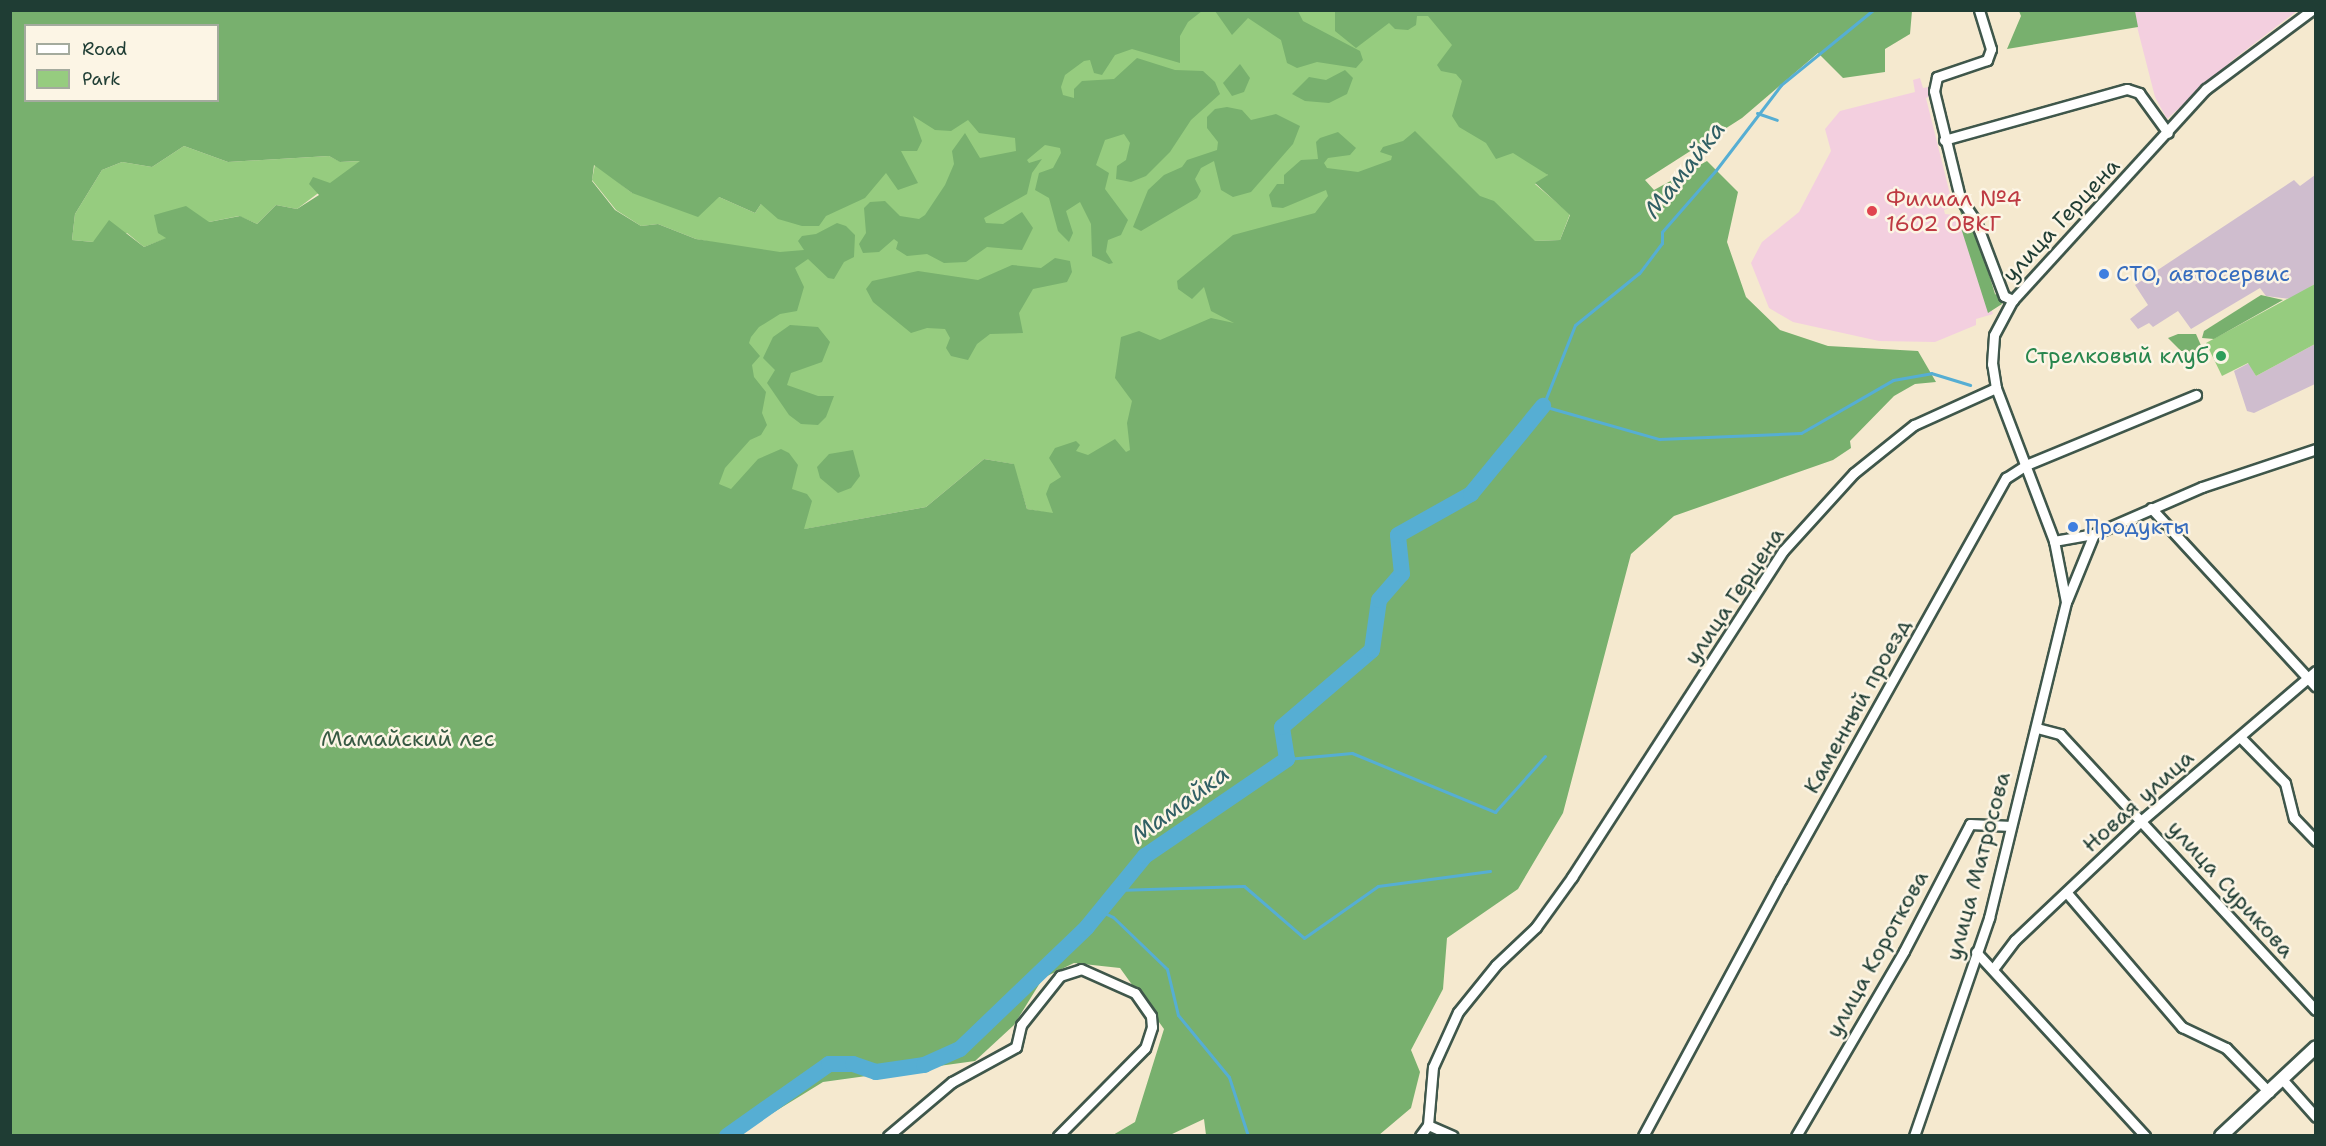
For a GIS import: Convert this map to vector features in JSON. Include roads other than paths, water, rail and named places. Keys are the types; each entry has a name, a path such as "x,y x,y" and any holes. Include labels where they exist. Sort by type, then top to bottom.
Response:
{"main road":[{"path":"2221,1136 2316,1047"}],"street":[{"path":"1979,10 1991,49 1986,60 1937,76 1934,91 1944,140 1960,198 1976,222 2004,297 2013,300"},
{"name":"улица Герцена","path":"1428,1125 1433,1067 1458,1012 1496,965 1536,927 1572,877 1783,551 1854,473 1914,425 1996,388 1992,364 1994,335 2013,300 2222,75 2312,10"},
{"path":"1944,140 2127,89 2139,93 2168,133"},
{"name":"улица Матросова","path":"1996,388 2054,541 2066,602"},
{"name":"Каменный проезд","path":"1643,1136 2007,478 2025,465 2196,395"},
{"path":"2054,541 2094,534 2151,508 2316,449"},
{"path":"2151,508 2316,687"},
{"name":"улица Матросова","path":"1914,1136 1976,952 2037,728 2066,602 2094,534"},
{"name":"Новая улица","path":"1993,969 2015,940 2142,820 2316,671"},
{"name":"улица Сурикова","path":"2037,728 2060,734 2316,1010"},
{"path":"2240,737 2285,783 2294,818 2316,841"},
{"name":"улица Короткова","path":"1796,1136 1904,951 1970,824 2011,826"},
{"path":"2067,893 2182,1028 2226,1048 2269,1092"},
{"path":"1976,952 2145,1136"},
{"path":"888,1136 952,1082 1016,1047 1022,1025 1060,976 1081,969 1135,993 1151,1016 1152,1027 1145,1048 1058,1136"},
{"path":"2282,1079 2316,1117"},
{"path":"1420,1136 1428,1125 1453,1136"}],"waterway":[{"name":"Мамайка","path":"1873,10 1781,85 1716,170 1662,232 1662,243 1639,273 1575,325 1543,406 1659,439 1801,433 1893,380 1931,373 1970,385"},
{"path":"1757,113 1777,120"},
{"name":"Мамайка","path":"727,1136 829,1064 853,1064 876,1072 924,1065 960,1049 1087,927 1145,856 1287,759 1282,727 1372,650 1379,600 1402,574 1398,535 1471,494 1543,406"},
{"path":"1287,759 1352,753 1495,812 1545,756"},
{"path":"1117,890 1244,886 1304,938 1378,886 1490,871"},
{"path":"1100,911 1113,917 1167,969 1178,1015 1229,1077 1248,1136"}],"place":[{"name":"Филиал №4 1602 ОВКГ","path":"1872,211"},
{"name":"СТО, автосервис","path":"2104,274"},
{"name":"Стрелковый клуб","path":"2221,356"},
{"name":"Продукты","path":"2073,527"}],"park label":[{"name":"Мамайский лес","path":"408,739"}]}
